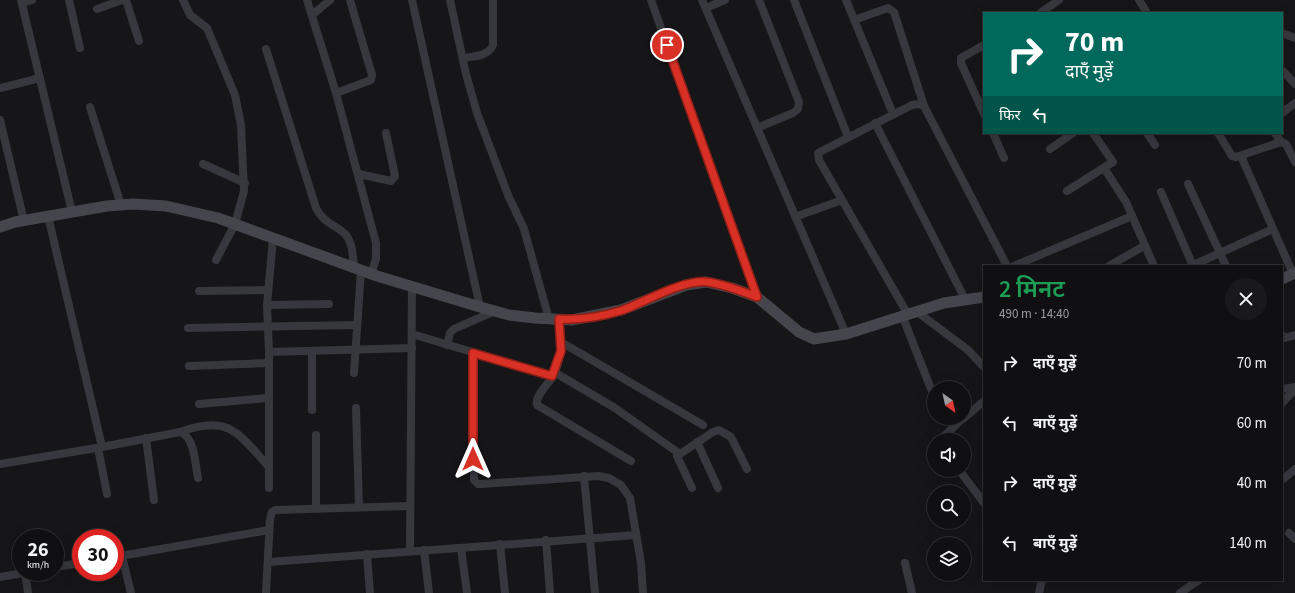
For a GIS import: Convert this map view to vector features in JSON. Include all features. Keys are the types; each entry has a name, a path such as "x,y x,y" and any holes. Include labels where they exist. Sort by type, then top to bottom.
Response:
{"main road":[{"path":"0,227 48,216 121,205 166,206 218,218 362,271 509,315 572,320 621,310 686,285 706,282 732,288 757,297 799,332 808,336 820,338 846,334 909,313 965,299 983,296"},
{"path":"1283,279 1294,274"}],"street":[{"path":"32,0 21,2 72,212"},
{"path":"69,0 80,48"},
{"path":"97,9 122,0"},
{"path":"126,0 139,41"},
{"path":"183,0 190,15 207,28 235,95 241,125 245,183 235,224 216,260"},
{"path":"307,0 336,93 359,174 376,243 376,259 362,271"},
{"path":"312,15 330,0"},
{"path":"336,93 371,80 372,75 350,0"},
{"path":"412,0 480,307"},
{"path":"450,0 463,58 483,130 524,229 561,342 561,351 553,374 537,401 540,408 632,461"},
{"path":"463,58 486,54 490,51 493,45 493,0"},
{"path":"651,0 757,297"},
{"path":"702,0 846,334"},
{"path":"706,8 725,0"},
{"path":"757,128 794,113 798,109 799,102 759,0"},
{"path":"794,0 848,137"},
{"path":"846,0 893,114"},
{"path":"1041,12 1059,0"},
{"path":"1139,0 1145,12"},
{"path":"854,20 881,9 888,8 894,12 924,106 1006,265"},
{"path":"1283,33 1295,38"},
{"path":"983,46 961,58 961,63 983,112"},
{"path":"266,49 316,208 321,217 328,224 347,237 353,255 362,271 354,373"},
{"path":"1283,71 1295,84"},
{"path":"0,88 40,78"},
{"path":"1283,112 1295,103"},
{"path":"924,106 919,104 912,105 818,153 819,160 909,313 929,381"},
{"path":"90,107 121,205"},
{"path":"0,120 24,221"},
{"path":"875,123 965,299"},
{"path":"359,174 391,180 394,178 386,133"},
{"path":"993,134 1004,158"},
{"path":"1050,149 1072,134"},
{"path":"1067,191 1113,162 1095,134"},
{"path":"1148,134 1155,145"},
{"path":"1219,134 1232,156 1236,158 1280,142 1286,144 1295,162"},
{"path":"1276,134 1280,142"},
{"path":"1241,156 1294,274"},
{"path":"203,164 245,183"},
{"path":"1104,168 1126,202 1154,265"},
{"path":"1188,184 1219,254 1225,265"},
{"path":"1161,192 1192,265"},
{"path":"795,217 842,200"},
{"path":"48,216 100,448 107,494"},
{"path":"1016,265 1132,216"},
{"path":"1194,265 1273,229"},
{"path":"269,488 269,352 267,305 273,238"},
{"path":"1111,265 1144,246"},
{"path":"410,551 412,286"},
{"path":"199,291 268,290"},
{"path":"267,305 329,304"},
{"path":"448,345 450,333 454,329 495,312"},
{"path":"909,313 968,350 983,366"},
{"path":"188,328 357,325"},
{"path":"412,334 473,353 553,374 615,408 680,454"},
{"path":"1283,336 1285,338 1295,335"},
{"path":"561,342 704,425"},
{"path":"269,352 412,348"},
{"path":"312,351 312,410"},
{"path":"473,353 474,480 478,484 482,484 584,476 609,478 621,485 630,498 643,593"},
{"path":"189,366 269,363"},
{"path":"1283,389 1295,388"},
{"path":"1283,402 1295,388"},
{"path":"199,404 268,398"},
{"path":"971,412 983,402"},
{"path":"356,408 359,507"},
{"path":"0,464 100,448 180,432 198,425 228,427 238,433 269,467"},
{"path":"948,433 956,425"},
{"path":"692,488 677,456 713,432 720,430 731,437 747,469"},
{"path":"180,432 186,434 190,440 198,478"},
{"path":"316,435 316,508"},
{"path":"146,438 154,500"},
{"path":"696,442 718,488"},
{"path":"1283,479 1295,469"},
{"path":"584,476 595,593"},
{"path":"964,477 983,502"},
{"path":"266,593 269,530 272,512 275,510 410,506"},
{"path":"124,555 269,530"},
{"path":"1289,533 1295,539"},
{"path":"268,562 461,548 546,540 636,535"},
{"path":"546,540 550,593"},
{"path":"500,544 505,593"},
{"path":"461,548 467,593"},
{"path":"424,550 429,593"},
{"path":"367,554 370,593"},
{"path":"905,563 912,593"},
{"path":"124,573 131,593"},
{"path":"0,577 12,575"},
{"path":"27,581 28,593"},
{"path":"1039,593 1042,581"},
{"path":"1180,593 1198,581"}],"route":[{"path":"473,459 473,353 552,376 559,362 561,351 559,319 572,320 621,310 686,285 706,282 732,288 757,297 667,45"}]}
